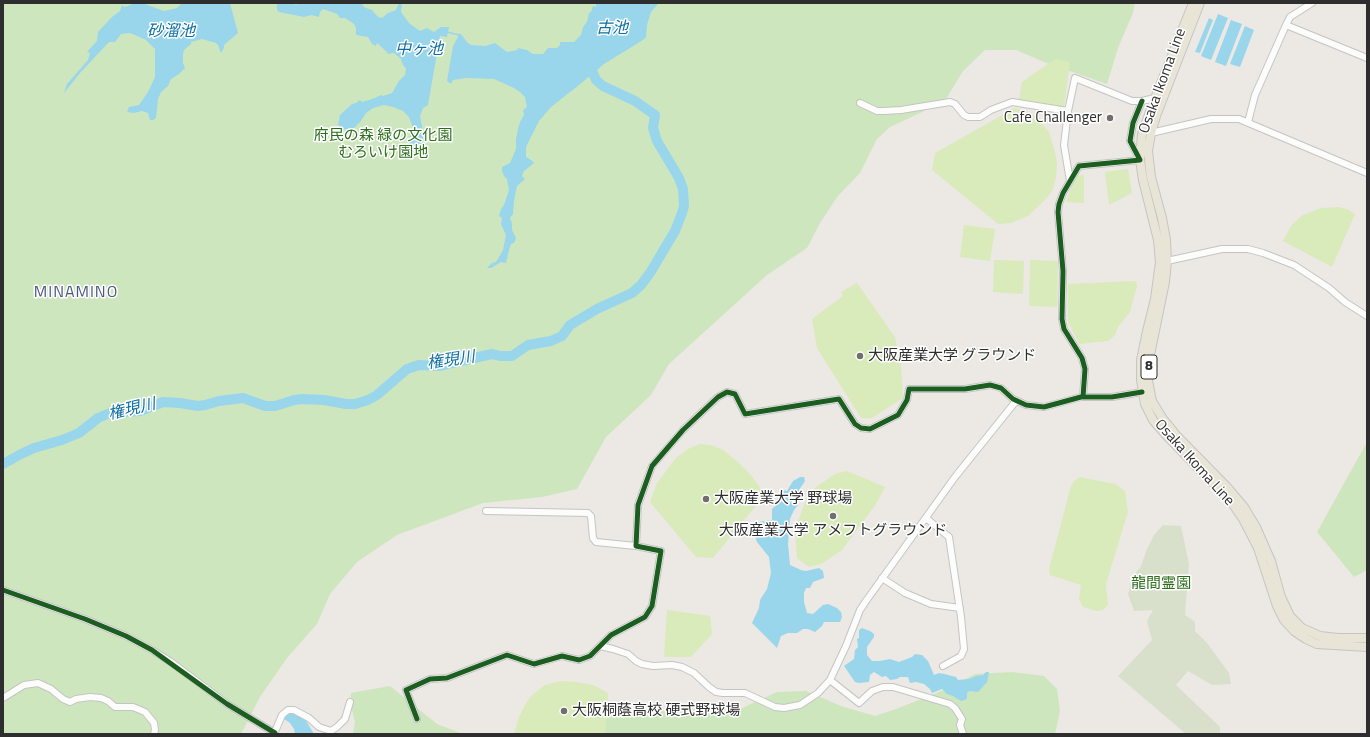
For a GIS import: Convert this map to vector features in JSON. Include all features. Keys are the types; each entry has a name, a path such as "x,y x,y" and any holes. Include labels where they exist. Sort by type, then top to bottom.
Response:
{"main road":[{"name":"Osaka Ikoma Line","path":"1193,3 1154,98 1142,134 1140,160 1143,180 1158,240 1160,262 1155,299 1142,360 1141,380 1145,404 1153,420 1232,503 1243,519 1258,548 1277,606 1284,620 1294,631 1317,644 1367,647"},
{"name":"Osaka Ikoma Line","path":"1200,3 1156,116 1148,151 1151,177 1162,218 1166,240 1165,282 1150,355 1148,381 1152,401 1163,420 1176,435 1227,487 1244,507 1256,527 1264,545 1272,564 1281,597 1290,616 1302,628 1320,636 1367,638"}],"street":[{"path":"1248,122 1255,95 1290,17 1312,3"},
{"path":"1286,25 1367,58"},
{"path":"1070,182 1064,145 1068,111 1075,78 1132,101 1142,101 1154,98"},
{"path":"1083,397 1085,369 1082,358 1064,329 1062,319 1063,271 1058,212 1059,204 1063,193 1079,166 1140,160 1130,141 1133,123 1142,101"},
{"path":"860,103 877,111 884,112 950,102 955,104 964,115 968,117 980,117 991,110 1012,102 1068,111"},
{"path":"1151,133 1211,119 1239,119 1367,174"},
{"path":"1166,261 1222,249 1248,249 1263,253 1294,265 1367,316"},
{"path":"636,546 638,505 652,466 683,430 718,397 727,392 735,394 745,414 840,399 855,424 861,428 870,429 898,415 907,400 909,389 965,388 990,385 1001,388 1016,401 1044,407 1083,397 1112,397 1142,392"},
{"path":"600,646 613,648 628,654 642,664 653,666 672,665 682,667 694,673 716,692 744,693 775,707 784,708 800,705 818,694 830,680 846,646 860,610 955,477 1016,401"},
{"path":"417,719 406,690 430,679 446,678 507,655 534,664 562,656 579,660 590,656 611,635 645,616 652,606 661,551 636,546 596,542 593,538 591,516 588,513 486,511"},
{"path":"926,518 949,537 960,608 964,649 961,656 943,666"},
{"path":"882,578 905,593 931,604 960,608"},
{"path":"3,590 84,619 133,640 171,662 227,704 275,733 279,720 288,710 294,710 309,718 319,727 331,731 337,728 345,719 350,702"},
{"path":"830,680 859,703 872,691 883,687 893,687 950,704 955,708 962,719 960,725 963,734"},
{"path":"3,698 24,685 38,683 51,689 63,699 70,702 76,699 90,697 101,698 108,701 115,707 133,707 145,712 154,723 154,734"}],"green space":[{"name":"府民の森 緑の文化園 むろいけ園地","path":"3,3 1135,3 1133,13 1118,48 1107,84 1044,62 1016,50 985,50 963,71 946,99 890,127 877,139 860,173 837,197 820,223 807,248 767,275 669,364 651,395 606,437 577,489 542,497 483,503 397,535 357,562 330,594 317,624 287,658 260,697 241,734 3,734"},
{"path":"1055,59 1070,62 1064,107 1019,100 1022,82"},
{"path":"1015,108 1035,116 1049,132 1057,163 1056,178 1053,189 1047,198 1028,216 1011,223 998,224 932,170 935,153"},
{"path":"1128,169 1132,193 1109,205 1105,172"},
{"path":"1084,175 1084,203 1066,202 1075,176"},
{"path":"1339,207 1349,210 1355,214 1332,267 1283,241 1291,226 1301,216 1321,208"},
{"path":"964,225 995,229 990,261 960,257"},
{"path":"994,260 1024,261 1023,294 993,292"},
{"path":"1030,260 1058,261 1057,307 1029,306"},
{"path":"1136,281 1137,286 1130,312 1118,327 1115,335 1108,341 1079,344 1068,322 1068,284"},
{"name":"大阪産業大学 グラウンド","path":"857,283 895,337 901,364 903,398 872,418 861,418 817,348 812,319 843,296 841,292"},
{"path":"1367,442 1367,570 1354,577 1317,532"},
{"name":"大阪産業大学 野球場","path":"700,444 711,445 723,450 739,463 750,474 761,489 764,496 713,558 696,557 650,502 657,483 676,458 688,449"},
{"name":"大阪産業大学 アメフトグラウンド","path":"847,471 885,487 876,504 842,550 821,564 809,567 797,558 795,529 809,492 835,474"},
{"path":"1080,477 1115,484 1125,491 1128,512 1106,584 1108,605 1103,610 1097,611 1083,607 1079,599 1081,585 1050,575 1049,569 1071,486 1074,481"},
{"name":"龍間霊園","path":"1163,525 1181,526 1189,564 1185,615 1195,622 1195,631 1207,643 1229,673 1231,684 1212,685 1188,671 1176,685 1220,727 1220,734 1186,734 1118,676 1152,640 1147,621 1153,610 1134,611 1128,594 1135,574 1141,566 1154,535"},
{"path":"667,610 710,616 712,634 691,657 664,657"},
{"path":"1012,672 1044,676 1057,689 1060,711 1055,734 548,734 604,717 685,708 729,714 777,692 806,691 841,706 875,716 949,688 975,674"},
{"name":"大阪桐蔭高校 硬式野球場","path":"561,681 593,685 608,693 605,734 514,734 519,717 531,696 545,685"},
{"path":"390,686 437,724 463,734 353,734 355,722 350,702 351,693"}],"water":[{"name":"砂溜池","path":"135,3 142,3 164,11 177,8 182,3 230,3 238,33 224,45 221,53 216,43 202,39 191,42 191,44 184,50 183,54 183,63 185,68 171,79 168,86 161,92 158,99 156,118 153,120 150,120 148,113 142,111 134,113 127,112 129,107 139,105 148,92 155,77 155,49 146,40 130,33 121,34 115,42 109,42 80,73 64,93 67,84 88,60 90,53 87,52 97,41 98,32 120,11 122,5 125,7"},
{"name":"中ヶ池","path":"277,3 292,3 296,5 300,3 362,3 363,6 372,10 378,17 382,18 388,13 396,10 399,3 402,3 401,12 409,23 420,31 427,28 434,32 441,27 449,27 447,37 440,36 428,105 423,108 420,116 423,131 423,143 414,153 411,151 408,141 413,128 409,117 403,111 393,107 384,105 373,108 366,113 354,128 348,130 343,129 338,125 340,115 352,104 360,100 362,102 381,95 383,96 392,93 399,81 405,75 406,69 401,59 394,53 388,54 377,43 376,46 372,44 368,37 356,35 356,28 354,24 345,18 340,18 337,14 323,9 320,12 319,17 311,15 304,17 279,12 277,10"},
{"name":"古池","path":"596,3 659,3 651,12 647,25 646,37 643,40 604,64 551,107 539,121 526,147 526,157 534,163 524,171 522,176 525,179 517,186 513,214 510,218 512,230 516,238 514,243 511,244 506,263 501,262 491,268 487,268 492,263 496,262 503,250 506,235 501,224 502,218 499,216 509,190 507,179 504,176 502,167 510,163 516,149 518,129 524,115 523,110 527,107 525,97 520,92 494,79 466,78 453,80 451,84 447,81 453,46 460,33 471,45 485,46 495,43 507,52 517,50 518,48 527,50 533,54 543,54 548,48 557,48 560,45 560,42 574,42 581,35 589,13 591,12 593,6 596,7"},
{"path":"1218,14 1228,18 1211,60 1201,56"},
{"path":"1209,18 1213,20 1200,53 1195,52"},
{"path":"1231,20 1242,24 1226,66 1215,62"},
{"path":"1245,26 1254,30 1240,67 1230,64"},
{"path":"800,477 804,477 805,481 799,490 802,495 797,501 798,505 790,519 788,544 790,565 806,571 819,568 823,571 824,578 813,582 810,588 806,588 804,593 804,602 807,613 813,614 823,605 828,604 837,608 841,612 842,617 840,622 824,622 815,632 808,629 803,629 797,633 788,633 781,636 777,648 752,623 759,608 760,600 767,589 771,573 769,557 757,542 754,527 759,522 772,520 772,509 776,505 779,493 783,490 787,491 793,481"},
{"path":"862,628 874,634 874,637 867,647 867,655 872,661 890,659 899,662 912,657 915,654 922,655 928,661 934,675 939,673 944,674 956,677 958,680 969,679 989,672 987,682 978,692 969,691 967,693 967,698 961,701 947,694 942,689 932,693 924,684 916,682 910,683 908,677 900,677 890,680 886,676 882,677 874,672 870,675 869,682 855,682 844,666 854,659 855,650 858,647 857,639 859,638 859,630"},
{"path":"292,712 305,719 314,734 295,734 290,723 284,719"}],"waterway":[{"path":"447,32 459,35"},
{"name":"権現川","path":"3,464 34,448 62,440 79,433 98,418 110,413 140,411 163,402 198,406 219,401 243,398 265,406 275,406 294,400 303,399 355,404 368,400 377,395 407,369 419,365 440,366 492,354 512,356 528,345 551,341 562,336 570,325 597,309 632,293 641,285 650,273 675,231 684,206 683,189 679,178 657,141 653,128 655,115 635,101 603,86 596,80 592,71"}],"cycle path":[{"path":"1083,397 1085,369 1082,358 1064,329 1062,319 1063,271 1058,212 1059,204 1063,193 1079,166 1140,160 1130,141 1133,123 1142,101"},
{"path":"417,719 406,690 430,679 447,678 507,655 534,664 562,656 579,660 590,656 611,635 645,617 652,606 661,551 636,546 638,505 652,466 683,430 718,397 727,392 735,394 745,414 839,399 855,424 861,428 870,429 898,415 907,400 909,389 965,389 990,385 1001,388 1013,399 1026,405 1044,407 1081,397 1112,397 1142,392"},
{"path":"3,590 85,619 126,636 152,650 227,704 275,733 274,734"}],"place":[{"name":"Cafe Challenger","path":"1110,118"},
{"name":"大阪産業大学 グラウンド","path":"860,356"},
{"name":"大阪産業大学 野球場","path":"706,499"},
{"name":"大阪産業大学 アメフトグラウンド","path":"833,516"},
{"name":"大阪桐蔭高校 硬式野球場","path":"564,711"}],"district":[{"name":"MINAMINO","path":"76,293"}]}
